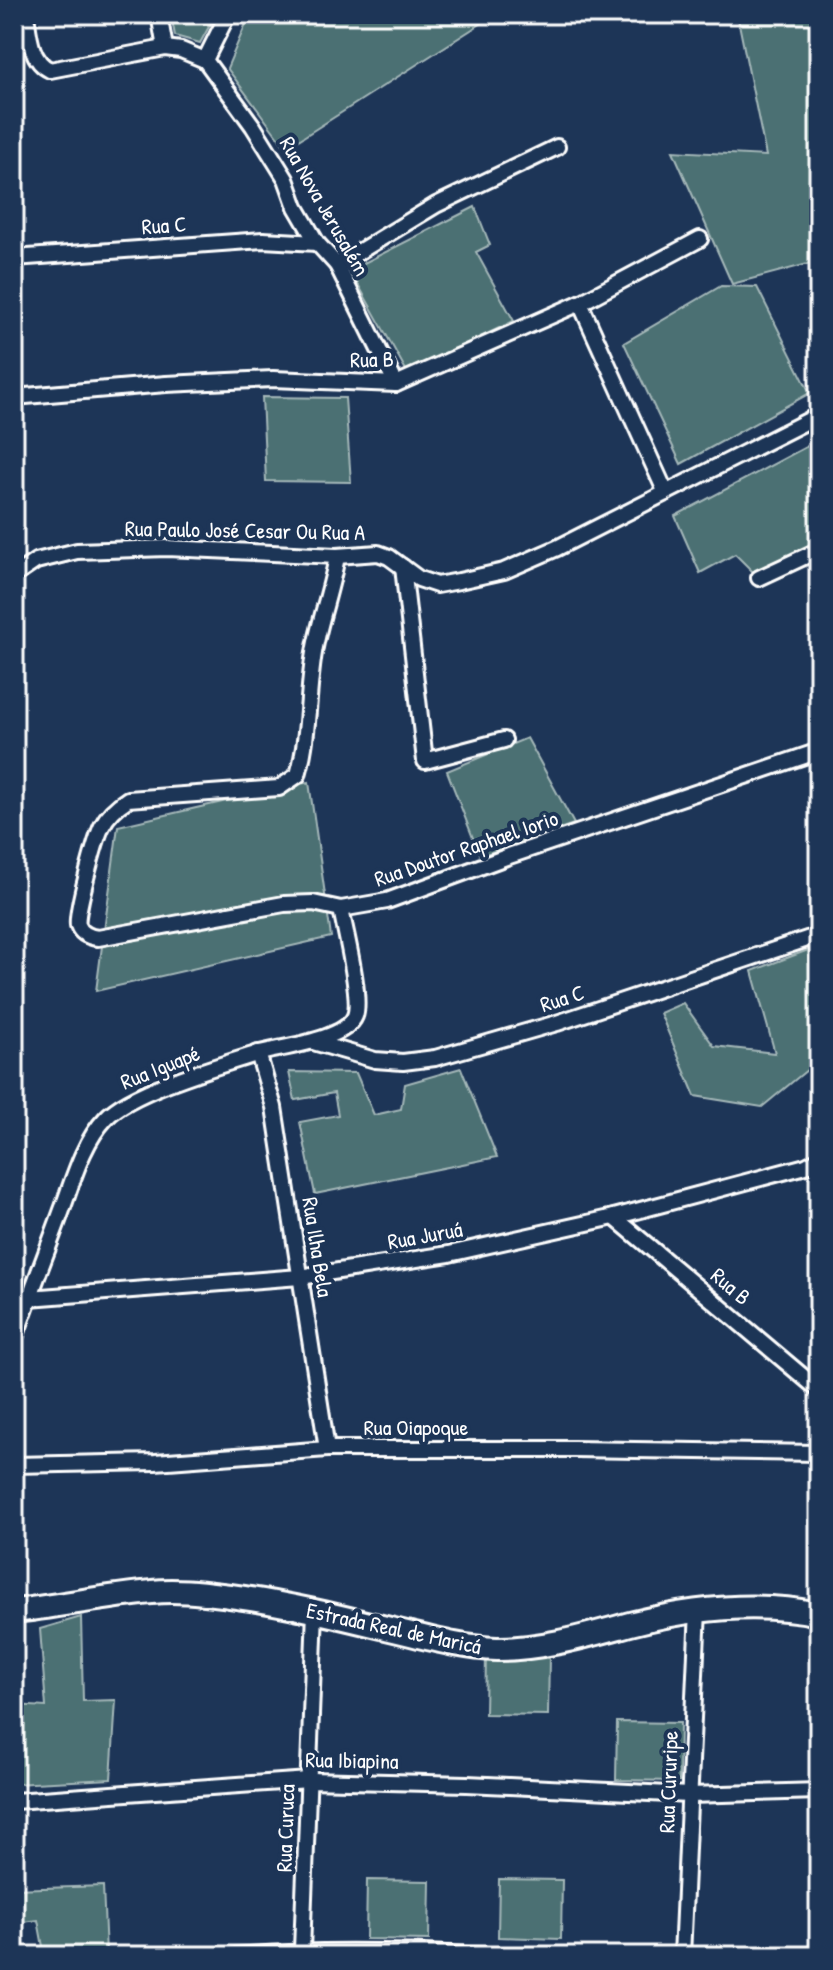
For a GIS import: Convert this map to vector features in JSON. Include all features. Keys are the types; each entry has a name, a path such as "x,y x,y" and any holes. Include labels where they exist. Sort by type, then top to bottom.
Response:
{"main road":[{"name":"Estrada Real de Maricá","path":"14,1611 154,1591 231,1596 315,1611 428,1638 500,1649 576,1639 637,1622 698,1610 787,1607 819,1614"}],"street":[{"path":"26,14 35,57 50,70 165,48 181,50 205,60 228,14"},
{"path":"159,14 165,48"},
{"name":"Rua Nova Jerusalém","path":"205,60 253,126 286,179 296,207 317,243 337,265 396,384"},
{"path":"337,265 436,205 557,147"},
{"name":"Rua B","path":"14,397 166,384 273,379 396,384 580,303 700,239"},
{"name":"Rua C","path":"14,258 263,240 317,243"},
{"path":"580,303 666,493"},
{"name":"Rua Paulo José Cesar Ou Rua A","path":"14,576 36,561 77,551 167,548 337,556 378,553 419,579 437,585 504,571 557,548 819,415"},
{"path":"759,578 819,550"},
{"name":"Rua Doutor Raphael Iorio","path":"337,556 332,587 315,647 305,752 298,775 279,788 128,799 115,808 101,828 77,914 81,930 89,937 98,938 284,904 313,903 341,909 387,901 509,856 819,751"},
{"path":"403,567 425,761 504,740"},
{"name":"Rua Iguapé","path":"14,1341 82,1157 105,1119 130,1099 258,1053 313,1042 354,1020 357,1011 352,967 341,909"},
{"name":"Rua C","path":"313,1042 375,1060 403,1062 435,1058 557,1023 819,935"},
{"name":"Rua Ilha Bela","path":"258,1053 274,1107 327,1449"},
{"name":"Rua Juruá","path":"29,1298 300,1277 449,1254 614,1217 815,1165"},
{"name":"Rua B","path":"614,1217 819,1390"},
{"name":"Rua Oiapoque","path":"14,1465 155,1462 327,1449 819,1453"},
{"name":"Rua Cururipe","path":"682,1956 698,1610"},
{"name":"Rua Curuca","path":"302,1950 315,1611"},
{"name":"Rua Ibiapina","path":"14,1801 309,1780 689,1795 819,1791"},
{"path":"235,1956 302,1950 489,1956"}],"green space":[{"path":"171,14 216,14 200,43 175,36"},
{"path":"250,14 496,14 286,148 227,68"},
{"path":"737,14 819,14 819,261 732,284 673,151 766,156"},
{"path":"475,207 490,245 476,252 514,321 407,372 350,270"},
{"path":"721,286 757,287 810,393 681,464 624,343"},
{"path":"262,397 345,398 351,482 266,481"},
{"path":"819,440 819,541 753,572 735,554 700,573 675,516"},
{"path":"527,738 574,824 480,856 447,771"},
{"path":"309,782 331,937 96,991 118,826"},
{"path":"819,946 819,1060 762,1107 695,1096 660,1013 683,1003 714,1046 775,1053 752,971"},
{"path":"461,1068 497,1157 315,1194 300,1122 338,1115 334,1093 295,1100 289,1072 356,1073 374,1115 401,1109 405,1084"},
{"path":"81,1617 83,1701 116,1700 111,1779 14,1784 14,1705 46,1707 40,1629"},
{"path":"486,1655 549,1656 548,1715 485,1714"},
{"path":"617,1722 680,1723 679,1781 616,1780"},
{"path":"499,1879 562,1880 561,1939 498,1937"},
{"path":"367,1880 430,1881 429,1940 366,1939"},
{"path":"103,1886 106,1954 44,1952 38,1920 14,1923 14,1889"}]}
